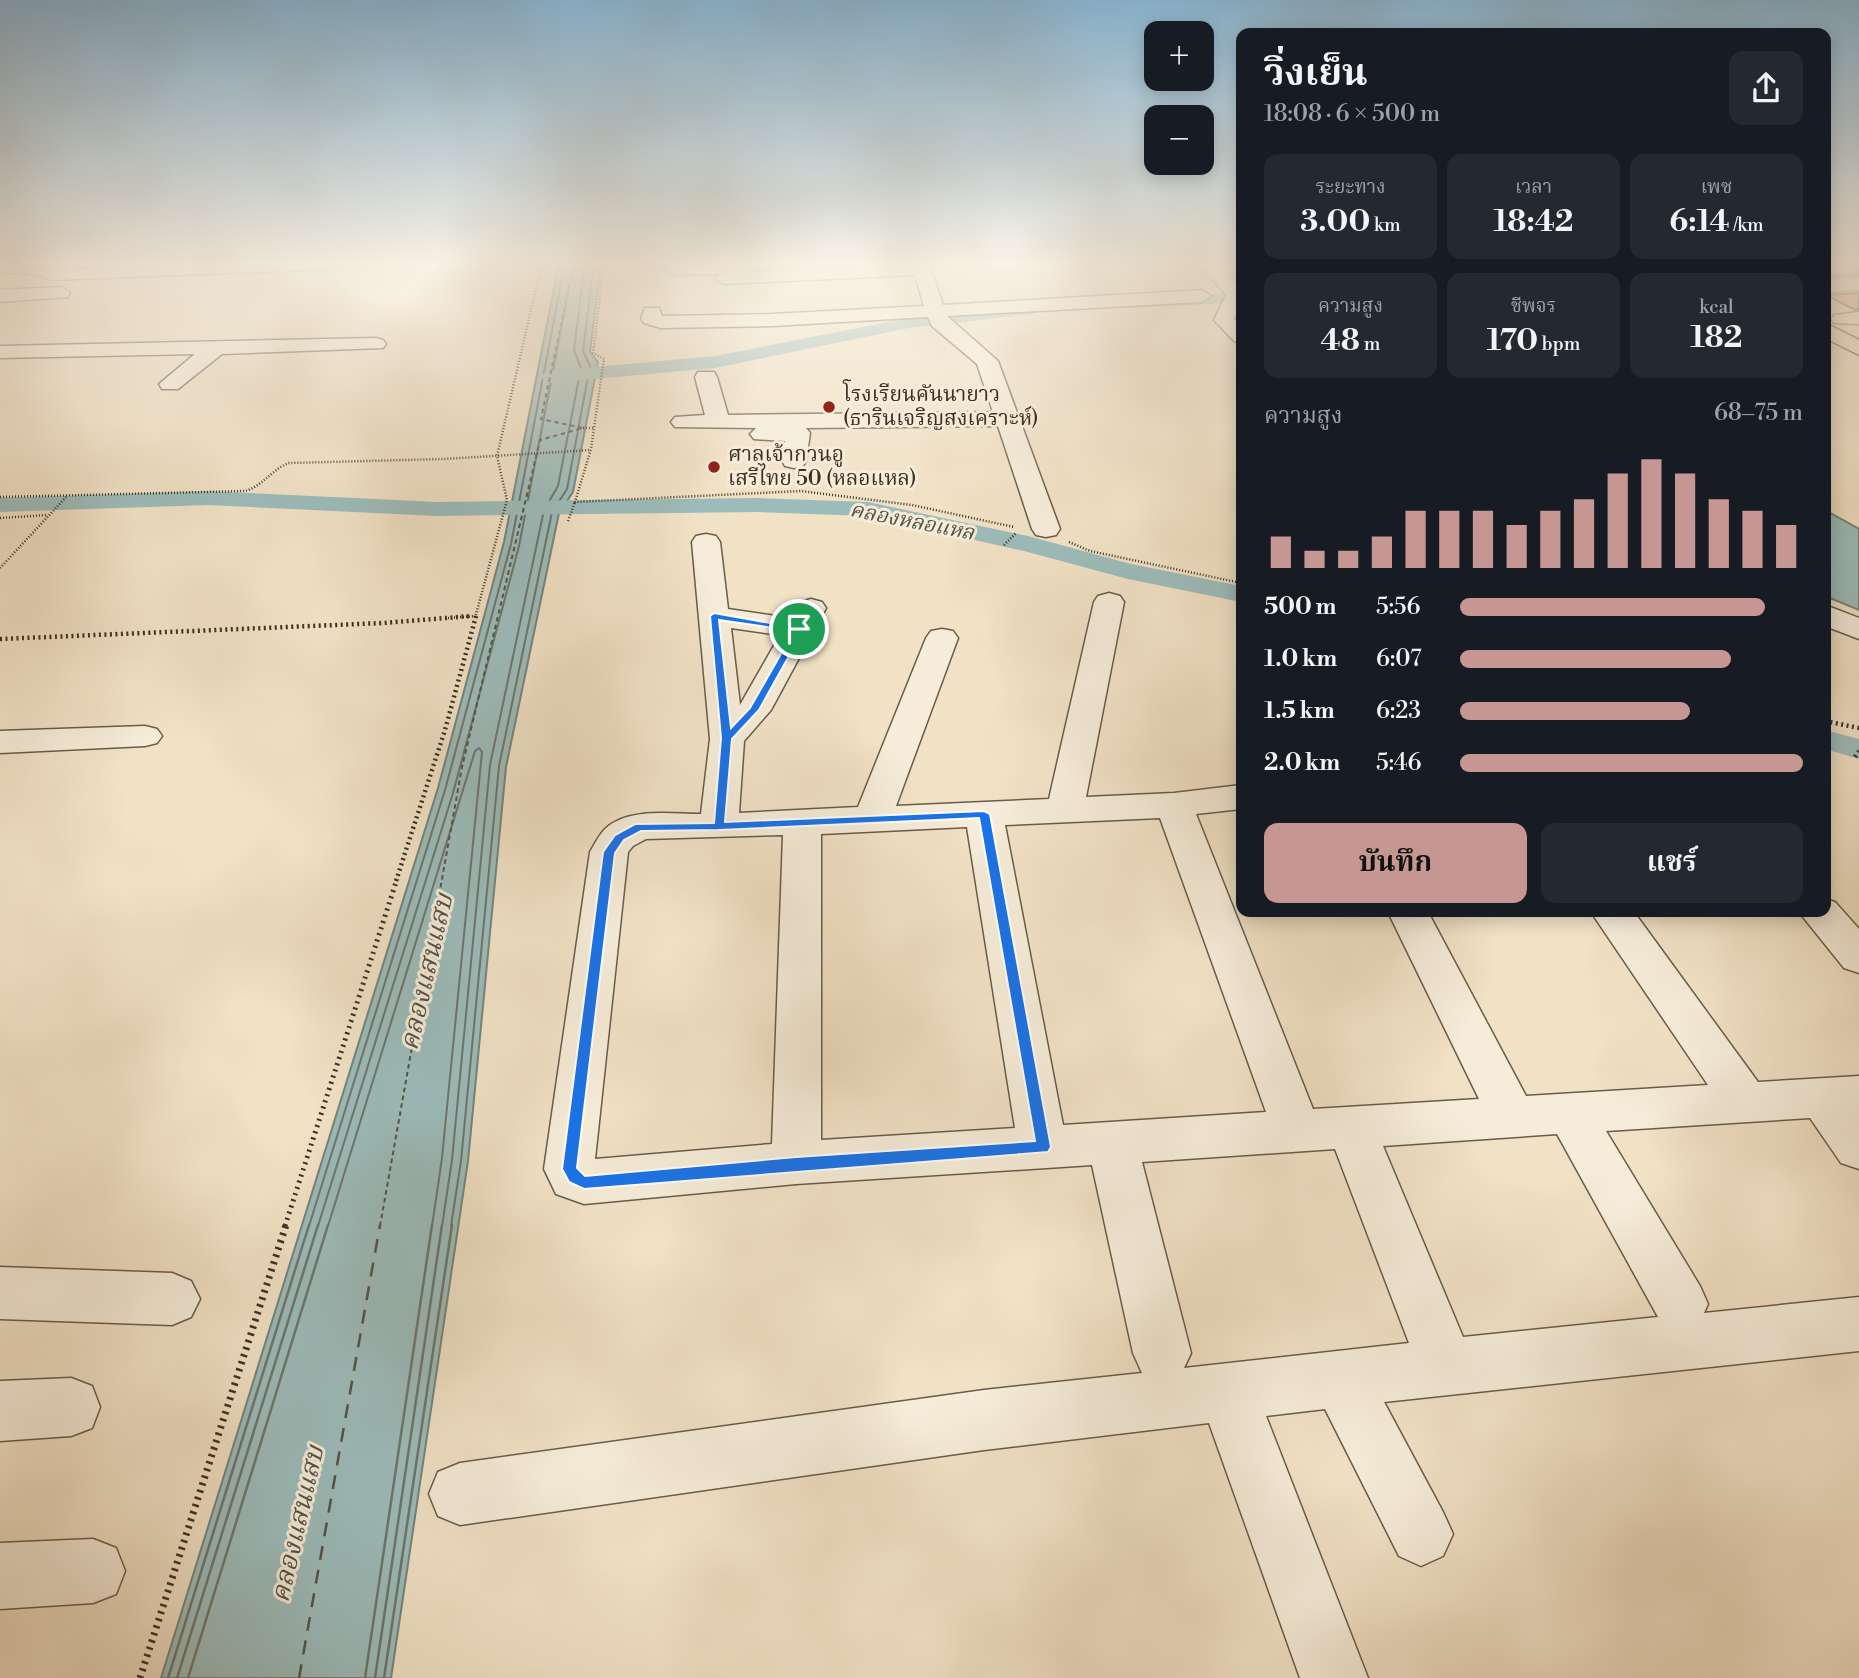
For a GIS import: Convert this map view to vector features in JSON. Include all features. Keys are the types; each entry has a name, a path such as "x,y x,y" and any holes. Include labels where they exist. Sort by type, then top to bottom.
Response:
{"street":[{"path":"964,341 986,362 1054,534"},
{"path":"8,359 217,347 376,344"},
{"path":"170,384 217,347"},
{"path":"706,377 718,421"},
{"path":"704,443 719,435 801,427 1008,419"},
{"path":"683,422 718,421 801,427"},
{"path":"794,461 801,427"},
{"path":"706,542 727,738 719,826"},
{"path":"1065,810 1109,602"},
{"path":"714,616 805,618 754,710 727,738"},
{"path":"1831,617 1859,630"},
{"path":"872,819 943,638"},
{"path":"0,743 145,736"},
{"path":"1236,798 1174,805 719,826 639,827 620,837 609,852 569,1169 574,1178 584,1182 796,1163 1840,1096 1859,1148"},
{"path":"1174,805 1297,1131"},
{"path":"984,814 1043,1147"},
{"path":"796,1163 802,822"},
{"path":"1411,917 1512,1117"},
{"path":"1616,917 1746,1102"},
{"path":"1824,917 1859,957"},
{"path":"1570,1113 1680,1304"},
{"path":"1351,1127 1435,1336"},
{"path":"1112,1143 1163,1353"},
{"path":"0,1293 172,1299"},
{"path":"460,1494 984,1420 1859,1324"},
{"path":"1340,1379 1421,1534"},
{"path":"1227,1392 1334,1678"},
{"path":"0,1411 71,1406"},
{"path":"0,1576 93,1571"}],"path":[{"path":"140,1678 445,730 507,500 497,456 524,341"},
{"path":"568,521 590,450 603,374 604,359 593,353 593,341"},
{"path":"583,428 595,428"},
{"path":"0,498 245,491 260,486 279,466 289,463 590,450"},
{"path":"575,502 801,491 912,505 1022,529"},
{"path":"0,568 66,496"},
{"path":"0,518 50,513"},
{"path":"1004,545 1017,533"},
{"path":"1054,534 1098,553 1236,582"},
{"path":"0,639 383,623 475,616"},
{"path":"1831,722 1859,728"},
{"path":"1855,757 1859,751"}],"water":[{"name":"คลองแสนแสบ","path":"544,341 591,341 590,352 598,362 573,492 559,513 506,767 468,1161 391,1678 161,1678 438,788 504,542"},
{"path":"1831,513 1859,529 1859,610 1831,598"}],"waterway":[{"path":"551,377 715,362 818,341"},
{"name":"คลองหลอแหล","path":"0,505 208,498 437,509 758,505 868,509 1028,544 1128,571 1236,593"},
{"name":"คลองหลอแหล","path":"1831,741 1859,749"}],"ferry route":[{"path":"380,1226 462,767 540,440 583,428 541,419 557,341"},
{"path":"299,1678 380,1225"}],"place":[{"name":"โรงเรียนคันนายาว (ธารินเจริญสงเคราะห์)","path":"829,407"},
{"name":"ศาลเจ้ากวนอู เสรีไทย 50 (หลอแหล)","path":"714,467"}],"route":[{"path":"799,629 714,616 727,738 719,826 984,814 1043,1147 796,1163 584,1182 574,1178 569,1169 609,852 620,837 639,827 719,826 727,738 754,710 799,629"}]}
